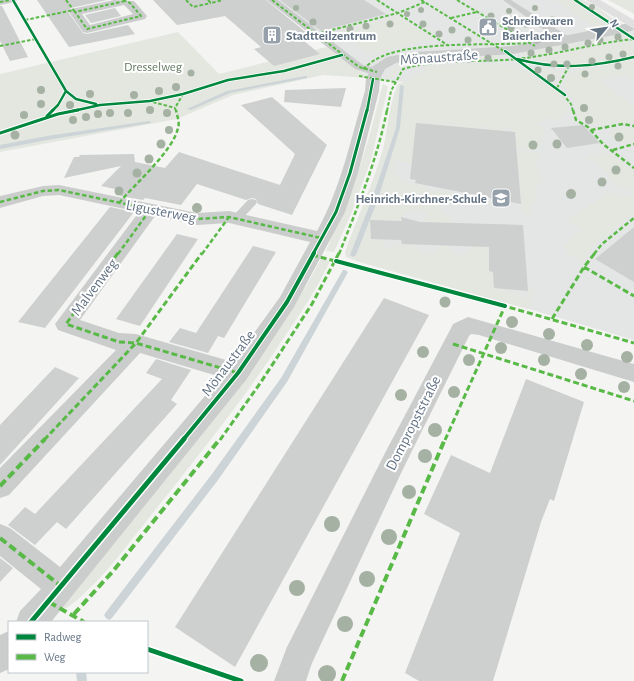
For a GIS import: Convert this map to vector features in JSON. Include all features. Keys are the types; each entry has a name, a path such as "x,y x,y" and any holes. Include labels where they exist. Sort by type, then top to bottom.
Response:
{"main road":[{"path":"592,0 634,26"}],"street":[{"path":"0,2 11,0"},
{"path":"272,0 359,67 377,72"},
{"path":"124,1 130,3 141,16 87,29 75,12 124,1"},
{"name":"Mönaustraße","path":"32,621 62,587 238,373 287,302 336,212 350,173 372,91 373,79 379,67 392,60 414,56 505,51 570,40 634,26"},
{"name":"Ligusterweg","path":"0,202 43,191 59,190 197,219 229,217 321,238"},
{"name":"Malvenweg","path":"150,210 66,324 120,342 136,343 238,373"},
{"name":"Dompropststraße","path":"290,681 298,658 391,468 461,330 468,325 479,327 634,373"},
{"path":"0,486 136,343"},
{"path":"0,538 62,587"},
{"path":"0,657 8,648"}],"lane":[{"path":"506,0 554,32 570,40"},
{"path":"236,219 252,202"}],"shaded area":[{"name":"Heinrich-Kirchner-Schule","path":"266,0 583,0 634,31 634,340 346,255 391,140 404,82 370,78"}],"green space":[{"path":"555,0 572,0 609,26 600,30 574,34 593,26"},
{"path":"578,0 583,0 597,7 613,20 614,24"},
{"path":"608,0 634,0 634,14"},
{"path":"397,16 433,39 373,54 368,53 338,30"},
{"name":"Dresselweg","path":"178,32 219,74 326,47 370,78 323,75 233,95 177,119 0,152 0,74"},
{"path":"623,35 628,37 526,56 520,53"},
{"path":"626,41 634,42 634,53 600,63 584,66 554,67 542,65 535,60 541,56"},
{"path":"500,55 501,57 496,59 450,61 448,58"},
{"path":"425,59 427,62 402,66 393,77 386,78 398,65 402,63"},
{"path":"634,60 634,73 632,74 634,76 634,81 625,75 599,80 634,107 634,124 595,125 582,121 578,117 575,102 563,84 567,77 570,74 582,70"},
{"path":"498,63 518,67 557,91 568,105 569,111 555,121 548,118 538,124 546,128 537,149 517,148 515,133 512,129 501,128 501,131 489,130 489,127 478,126 477,129 457,127 457,125 434,125 434,122 423,121 422,165 394,160 393,176 401,177 400,181 420,185 431,191 447,191 455,194 448,201 442,203 440,208 447,217 455,223 424,222 427,213 414,210 401,217 402,221 370,220 371,239 382,240 386,246 386,249 407,244 416,245 415,248 424,255 432,254 441,249 439,248 441,245 450,246 455,255 463,255 472,250 471,244 488,244 489,271 493,272 494,288 527,298 528,289 535,290 528,309 359,262 346,257 345,252 379,162 398,84 408,80 424,70 425,66"},
{"path":"536,67 558,70 561,74 554,80 548,80 533,70"},
{"path":"383,84 388,87 371,160 351,214 334,252 326,251 357,176"},
{"path":"618,128 634,129 634,142 623,142 611,137 611,130"},
{"path":"487,149 539,153 540,156 535,166 541,181 535,186 537,198 530,207 531,212 522,213 518,156"},
{"path":"602,153 612,154 634,172 634,192 614,183 603,167 584,157"},
{"path":"609,193 634,197 634,213 596,244 583,263 568,253 564,247 583,229 566,220"},
{"path":"321,259 330,261 314,291 268,361 237,404 103,574 80,598 67,608 59,607 108,550 225,403 286,318"}],"building":[{"path":"37,0 107,0 71,8 68,12 83,33 87,34 128,25 135,34 69,47"},
{"path":"153,0 266,0 308,34 299,37 320,54 274,66 254,49 261,47 225,16 177,25"},
{"path":"280,0 364,0 386,14 321,31"},
{"path":"0,6 2,6 28,57 10,61 0,41"},
{"path":"115,8 121,16 91,23 85,15"},
{"path":"346,88 341,107 284,102 285,90"},
{"path":"272,97 327,145 292,215 258,204 256,199 252,198 246,200 197,184 181,205 145,198 143,200 120,196 124,191 101,186 121,166 64,178 74,157 79,157 80,155 134,154 135,162 165,168 179,152 280,185 295,154 241,105"},
{"path":"416,123 515,132 521,204 415,183 416,180 410,179"},
{"path":"583,125 600,143 567,148 551,128"},
{"path":"110,207 134,212 45,328 18,322"},
{"path":"401,217 420,222 523,225 528,291 494,288 493,272 489,271 489,247 402,244 401,240 371,239 370,220 402,221"},
{"path":"634,227 634,282 595,259"},
{"path":"177,234 198,239 140,326 116,319"},
{"path":"253,246 276,252 224,338 218,336 208,353 169,342 180,328 196,333"},
{"path":"384,298 429,315 235,667 175,627"},
{"path":"156,359 191,370 171,400 177,404 66,529 57,522 35,545 8,525 25,507 35,514 162,379 146,373"},
{"path":"55,367 79,378 0,465 0,425"},
{"path":"526,379 584,402 554,501 550,499 541,522 493,681 419,681 405,673 460,533 424,514 451,455 490,473"},
{"path":"0,558 13,568 0,582"}],"waterway":[{"path":"189,109 229,92 305,77"},
{"path":"353,255 375,199 398,128 402,86"},
{"path":"0,147 149,122"},
{"path":"109,615 215,477 284,380 345,272"},
{"path":"81,673 82,681"}],"marked path":[{"path":"0,2 11,0"},
{"path":"66,0 75,12"},
{"path":"123,0 130,3 141,16 87,29 75,12 125,1"},
{"path":"186,0 193,7 211,3"},
{"path":"208,0 211,3 223,0"},
{"path":"272,0 359,67 377,72"},
{"path":"377,0 449,46"},
{"path":"421,0 507,53"},
{"path":"457,0 535,46"},
{"path":"316,34 398,13 425,2"},
{"path":"25,20 74,10"},
{"path":"451,18 477,12"},
{"path":"0,46 36,39"},
{"path":"74,614 114,570 222,437 261,382 312,304 336,261 367,183 380,144 391,91 403,69 429,63 517,59 634,39"},
{"path":"363,69 375,59 416,48 529,43"},
{"path":"557,88 568,68"},
{"path":"359,76 395,82"},
{"path":"119,203 160,157 174,137 179,124 175,108 183,94"},
{"path":"563,94 571,104 576,120 588,127 603,144 613,150 634,168"},
{"path":"153,102 175,108"},
{"path":"591,130 623,124 634,126"},
{"path":"613,150 634,144"},
{"path":"0,202 43,191 59,190 197,219 229,217 321,238"},
{"path":"150,210 66,324 119,342 136,343 238,373"},
{"path":"0,486 136,343 229,217"},
{"path":"552,319 584,267 602,244 634,218"},
{"path":"312,255 339,262"},
{"path":"584,267 634,296"},
{"path":"501,305 634,343"},
{"path":"342,681 428,477 505,306"},
{"path":"453,344 634,401"},
{"path":"0,538 62,587"},
{"path":"49,602 82,621"}],"cycle path":[{"path":"13,0 66,91"},
{"path":"575,0 634,39"},
{"path":"505,51 565,95"},
{"path":"0,133 58,114 100,105 150,101 183,94 228,80 284,71 342,55"},
{"path":"517,59 547,66 576,67 604,64 634,57"},
{"path":"32,621 62,587 238,373 287,302 336,212 350,173 372,91 373,79"},
{"path":"47,116 58,105 66,91 76,99 96,104"},
{"path":"336,261 505,306"},
{"path":"148,649 241,681"}],"place":[{"name":"Schreibwaren Baierlacher","path":"488,27"},
{"name":"Stadtteilzentrum","path":"272,35"},
{"name":"Heinrich-Kirchner-Schule","path":"501,198"}]}
